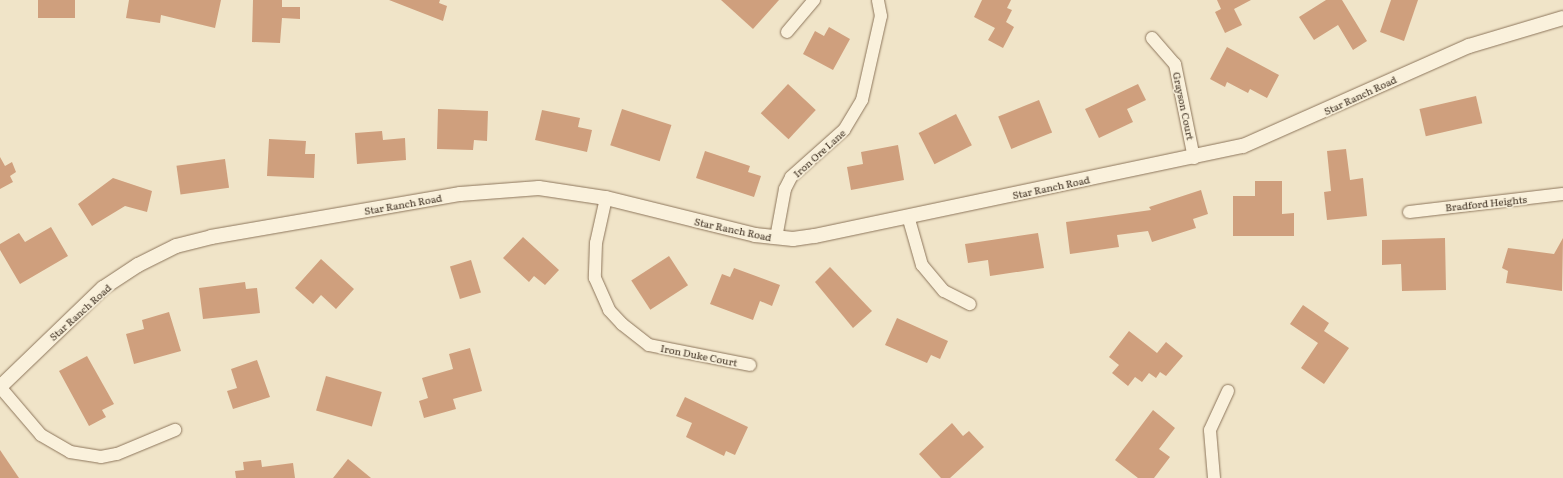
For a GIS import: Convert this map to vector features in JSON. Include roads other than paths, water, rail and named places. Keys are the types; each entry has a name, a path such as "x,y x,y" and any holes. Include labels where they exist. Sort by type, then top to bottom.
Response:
{"street":[{"path":"787,32 814,0"},
{"name":"Iron Ore Lane","path":"776,238 785,190 791,177 844,130 862,100 881,16 878,0"},
{"name":"Star Ranch Road","path":"0,387 103,288 138,265 176,246 211,237 499,189 539,188 606,198 776,238 815,236 1194,158 1266,138 1475,43 1563,18"},
{"name":"Grayson Court","path":"1152,38 1175,64 1194,158"},
{"name":"Bradford Heights","path":"1409,212 1563,194"},
{"name":"Iron Duke Court","path":"606,198 596,243 595,278 609,310 622,324 649,345 750,365"},
{"path":"908,216 922,264 944,291 970,304"},
{"path":"0,387 41,435 70,452 101,457 117,454 175,430"},
{"path":"1214,478 1210,430 1228,391"}]}
